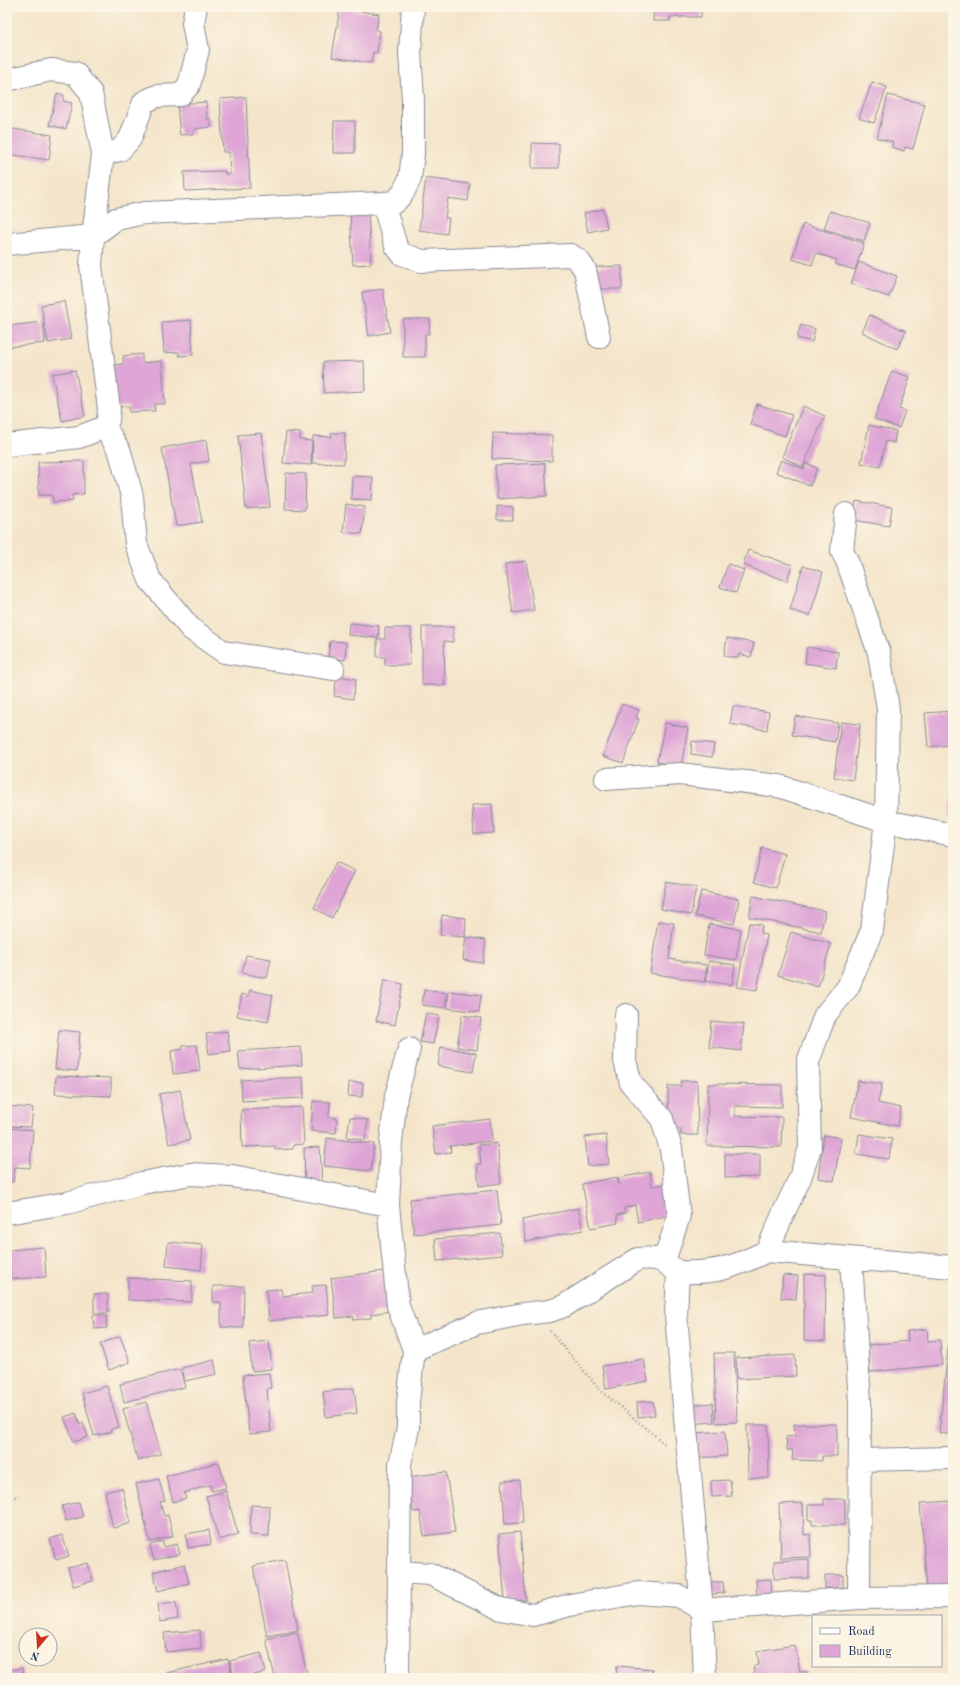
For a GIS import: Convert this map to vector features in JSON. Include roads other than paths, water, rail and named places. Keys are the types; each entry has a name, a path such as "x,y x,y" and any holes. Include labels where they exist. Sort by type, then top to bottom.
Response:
{"street":[{"path":"103,154 120,150 130,140 144,102 157,96 180,95 189,85 198,50 193,23 196,7"},
{"path":"7,244 93,236 116,219 144,213 394,202 403,193 410,178 413,154 413,99 410,52 413,7"},
{"path":"7,80 51,70 74,73 91,93 103,154 93,236 91,266 109,409 108,420 105,427 79,437 7,445"},
{"path":"383,203 396,246 402,254 422,261 571,255 579,261 585,270 599,337"},
{"path":"105,427 120,452 132,496 136,544 150,580 191,629 224,652 333,670"},
{"path":"767,1251 800,1178 810,1148 808,1062 825,1015 848,987 872,930 886,821 888,709 878,652 842,550 846,514"},
{"path":"606,779 680,774 779,786 886,821 953,835"},
{"path":"626,1015 625,1061 631,1082 662,1119 671,1149 678,1216 671,1267 702,1610 704,1678"},
{"path":"398,1678 400,1464 408,1428 408,1402 414,1350 398,1306 388,1204 391,1142 396,1096 409,1049"},
{"path":"7,1213 67,1203 142,1183 190,1174 232,1176 388,1204"},
{"path":"414,1350 476,1323 523,1314 550,1311 564,1306 638,1259 652,1257 671,1267 696,1273 718,1271 741,1264 767,1251 953,1267"},
{"path":"851,1259 860,1403 859,1598"},
{"path":"860,1460 953,1458"},
{"path":"398,1572 430,1574 501,1609 533,1615 570,1605 638,1593 679,1596 702,1610 859,1598 953,1597"}]}
